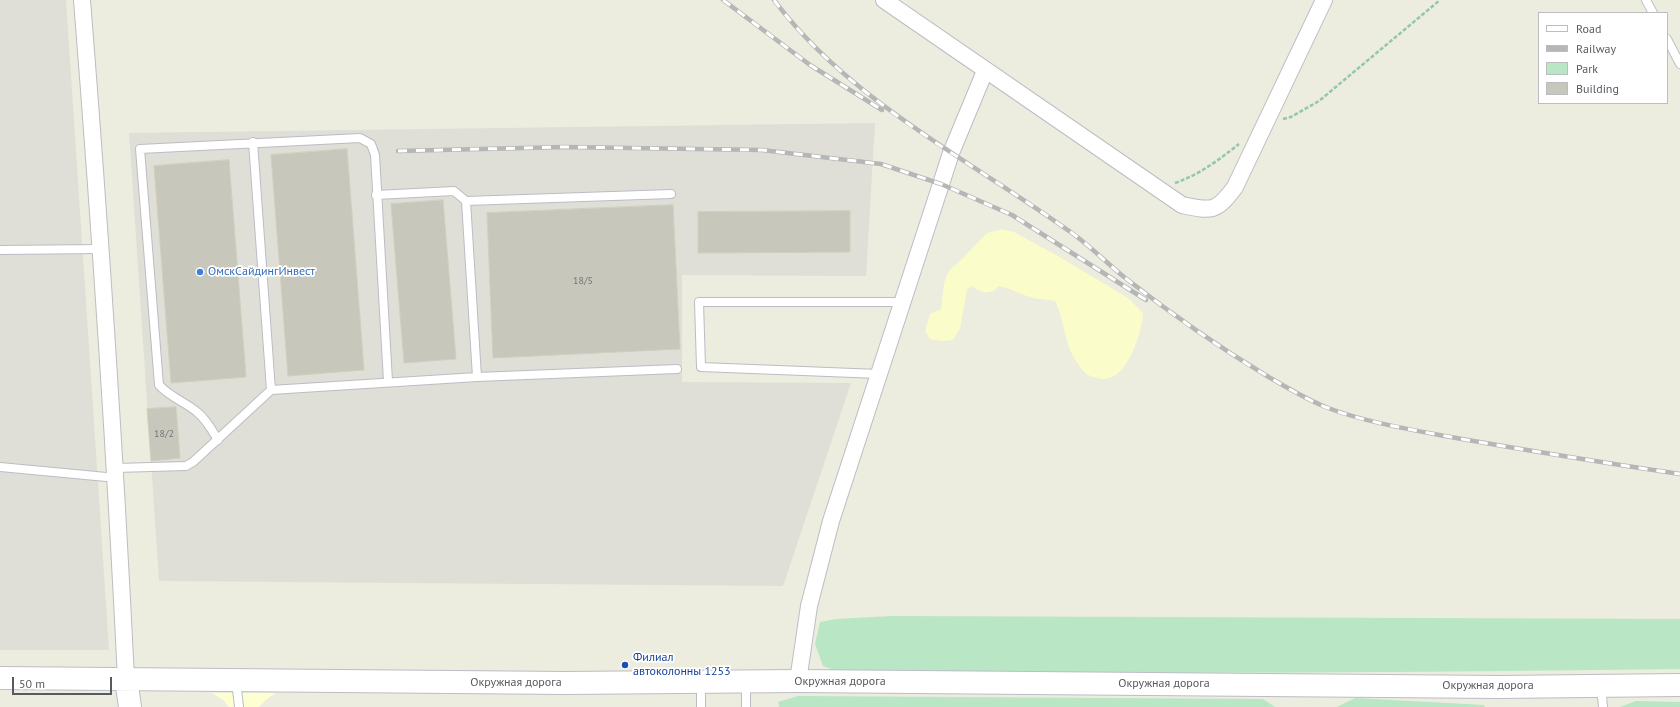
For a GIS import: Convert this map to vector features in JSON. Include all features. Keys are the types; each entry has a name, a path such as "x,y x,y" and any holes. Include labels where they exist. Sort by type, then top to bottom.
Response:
{"main road":[{"name":"Окружная дорога","path":"0,678 565,683 798,681 1499,687 1680,685"},
{"path":"126,679 130,707"}],"street":[{"path":"82,0 102,249 116,473 126,679"},
{"path":"884,0 1182,205 1207,210 1223,203 1235,188 1324,0"},
{"path":"798,681 809,606 831,521 952,153 986,71"}],"lane":[{"path":"1646,0 1652,12"},
{"path":"1668,41 1680,64"},
{"path":"218,440 198,412 183,401 168,394 159,385 140,149 253,142 360,138 371,144 375,155 376,195 388,381"},
{"path":"253,142 271,390"},
{"path":"376,195 454,191 466,201 671,194"},
{"path":"466,201 477,377"},
{"path":"0,250 102,249"},
{"path":"879,374 701,367 699,302 904,302"},
{"path":"0,467 116,473 186,466 193,462 218,440 271,390 388,381 677,369"},
{"path":"236,680 239,707"},
{"path":"701,681 701,707"},
{"path":"746,681 746,707"},
{"path":"1602,685 1603,707"}],"path":[{"path":"1265,124 1291,117 1319,102 1440,0"},
{"path":"1150,183 1167,186 1187,179 1224,156 1240,143"}],"shaded area":[{"path":"0,0 66,0 109,650 0,650"},
{"path":"875,123 866,276 682,275 682,382 851,383 783,586 159,581 129,133"},
{"path":"212,693 276,693 259,707 229,707 223,700"}],"green space":[{"path":"892,616 1680,619 1680,669 1047,673 836,671 823,666 815,644 820,622 837,619"},
{"path":"798,696 1263,699 1275,707 779,707 778,702"},
{"path":"1355,698 1484,705 1485,707 1337,707"},
{"path":"1636,701 1680,702 1680,707 1620,707"}],"sand":[{"path":"1002,229 1014,232 1058,256 1128,298 1143,313 1136,345 1124,367 1116,374 1107,379 1087,375 1083,371 1077,363 1069,346 1061,315 1055,301 1033,298 999,286 992,291 983,292 972,286 967,290 960,329 953,340 942,341 930,339 925,331 930,314 941,309 944,284 948,273 987,233"}],"building":[{"path":"347,149 364,370 288,376 271,155"},
{"name":"ОмскСайдингИнвест","path":"229,160 246,377 171,383 154,166"},
{"path":"443,200 456,359 404,363 391,204"},
{"path":"673,205 680,349 493,358 487,213"},
{"path":"850,211 850,252 698,253 698,212"},
{"path":"176,407 180,458 151,461 147,409"}],"railway":[{"path":"723,0 810,65 882,110"},
{"path":"774,0 805,36 839,70 876,100 956,156 1076,236 1124,277 1194,329 1248,365 1304,397 1328,408 1391,426 1512,448 1680,474"},
{"path":"398,151 565,147 762,150 881,164 941,184 1012,215 1146,300"}],"place":[{"name":"ОмскСайдингИнвест","path":"200,272"},
{"name":"Филиал автоколонны 1253","path":"625,665"}]}
